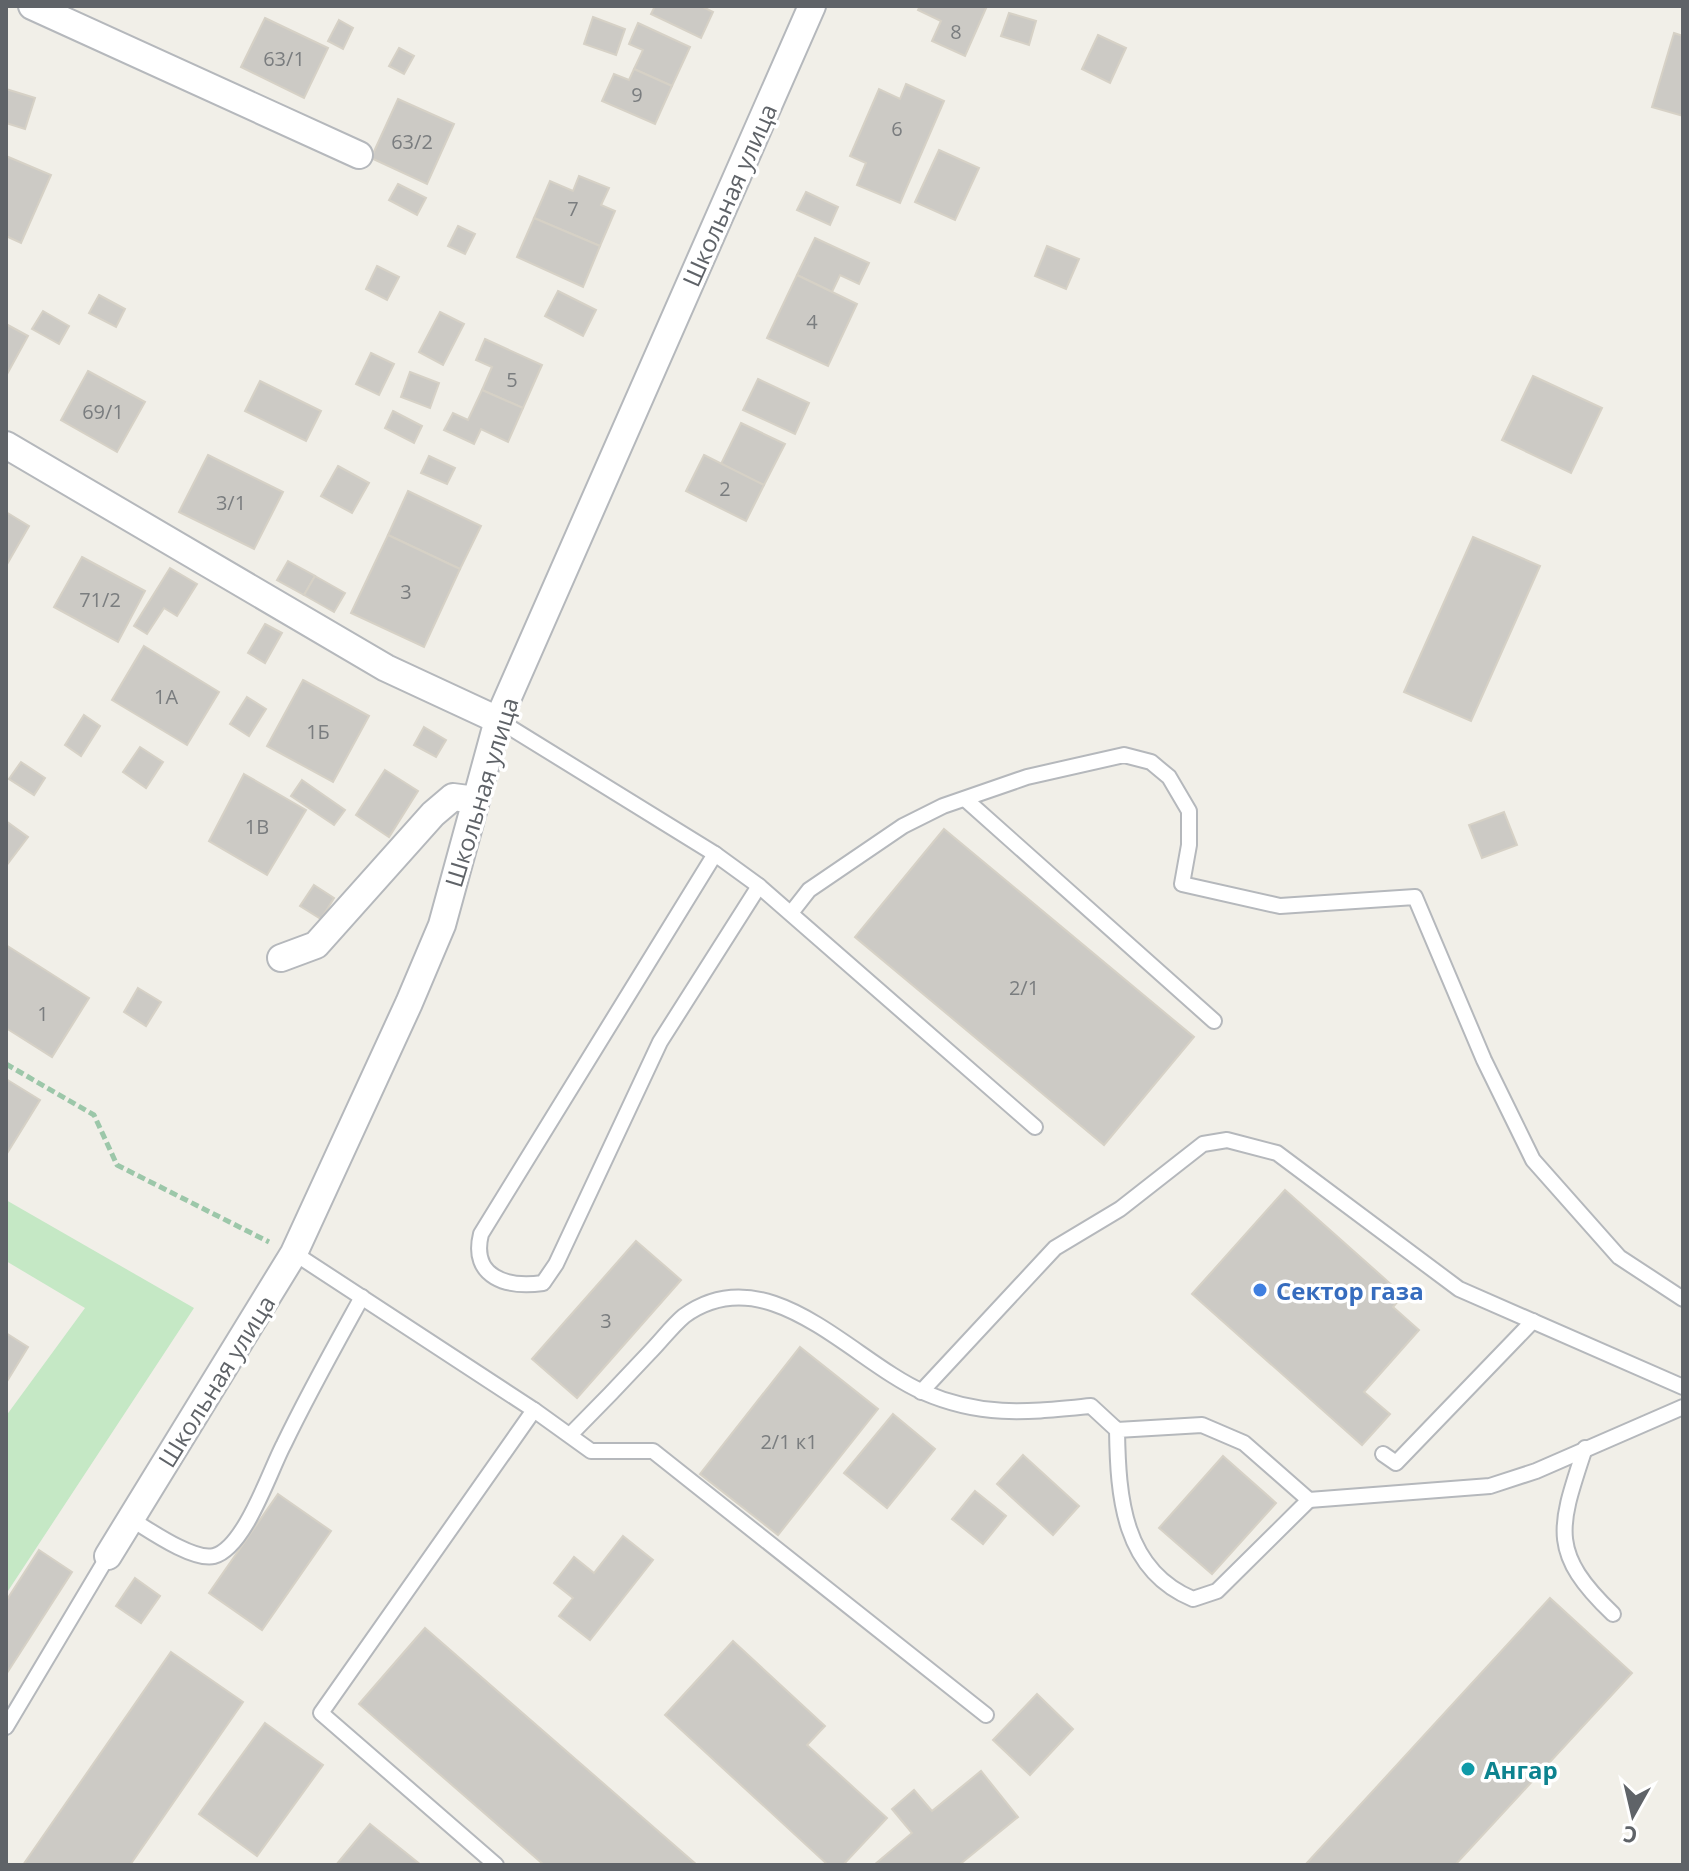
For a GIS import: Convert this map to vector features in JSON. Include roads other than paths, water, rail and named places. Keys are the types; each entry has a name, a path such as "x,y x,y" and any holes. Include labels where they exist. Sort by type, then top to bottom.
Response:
{"street":[{"path":"32,6 359,155"},
{"name":"Школьная улица","path":"108,1556 294,1253 442,925 498,720 812,6"},
{"path":"6,445 386,668 498,720"},
{"path":"281,958 316,945 433,814 453,797 476,800"}],"lane":[{"path":"498,720 715,854 759,886 1035,1127"},
{"path":"791,913 809,890 903,826 965,799 1027,777 1124,755 1151,762 1169,777 1189,811 1189,845 1182,884 1280,906 1415,897 1484,1060 1533,1160 1619,1257 1683,1299"},
{"path":"965,799 1214,1021"},
{"path":"715,854 481,1234 477,1251 486,1270 505,1284 522,1286 543,1283 556,1264 660,1042 759,886"},
{"path":"921,1392 1055,1248 1120,1209 1203,1144 1227,1140 1277,1153 1459,1289 1683,1387"},
{"path":"294,1253 534,1410 591,1451 653,1451 986,1715"},
{"path":"131,1519 194,1554 214,1556 230,1545 256,1506 284,1443 362,1297"},
{"path":"570,1435 684,1316 718,1300 751,1298 798,1312 921,1392 965,1407 1010,1414 1091,1406 1117,1430 1202,1425 1244,1443 1309,1500"},
{"path":"1383,1454 1396,1463 1533,1321"},
{"path":"1117,1430 1118,1485 1137,1553 1170,1589 1193,1599 1217,1591 1309,1500 1490,1486 1683,1407"},
{"path":"496,1865 321,1713 534,1410"},
{"path":"1585,1448 1562,1536 1577,1575 1613,1614"},
{"path":"6,1727 108,1556"}],"place":[{"name":"Сектор газа","path":"1260,1290"},
{"name":"Ангар","path":"1468,1769"}]}
